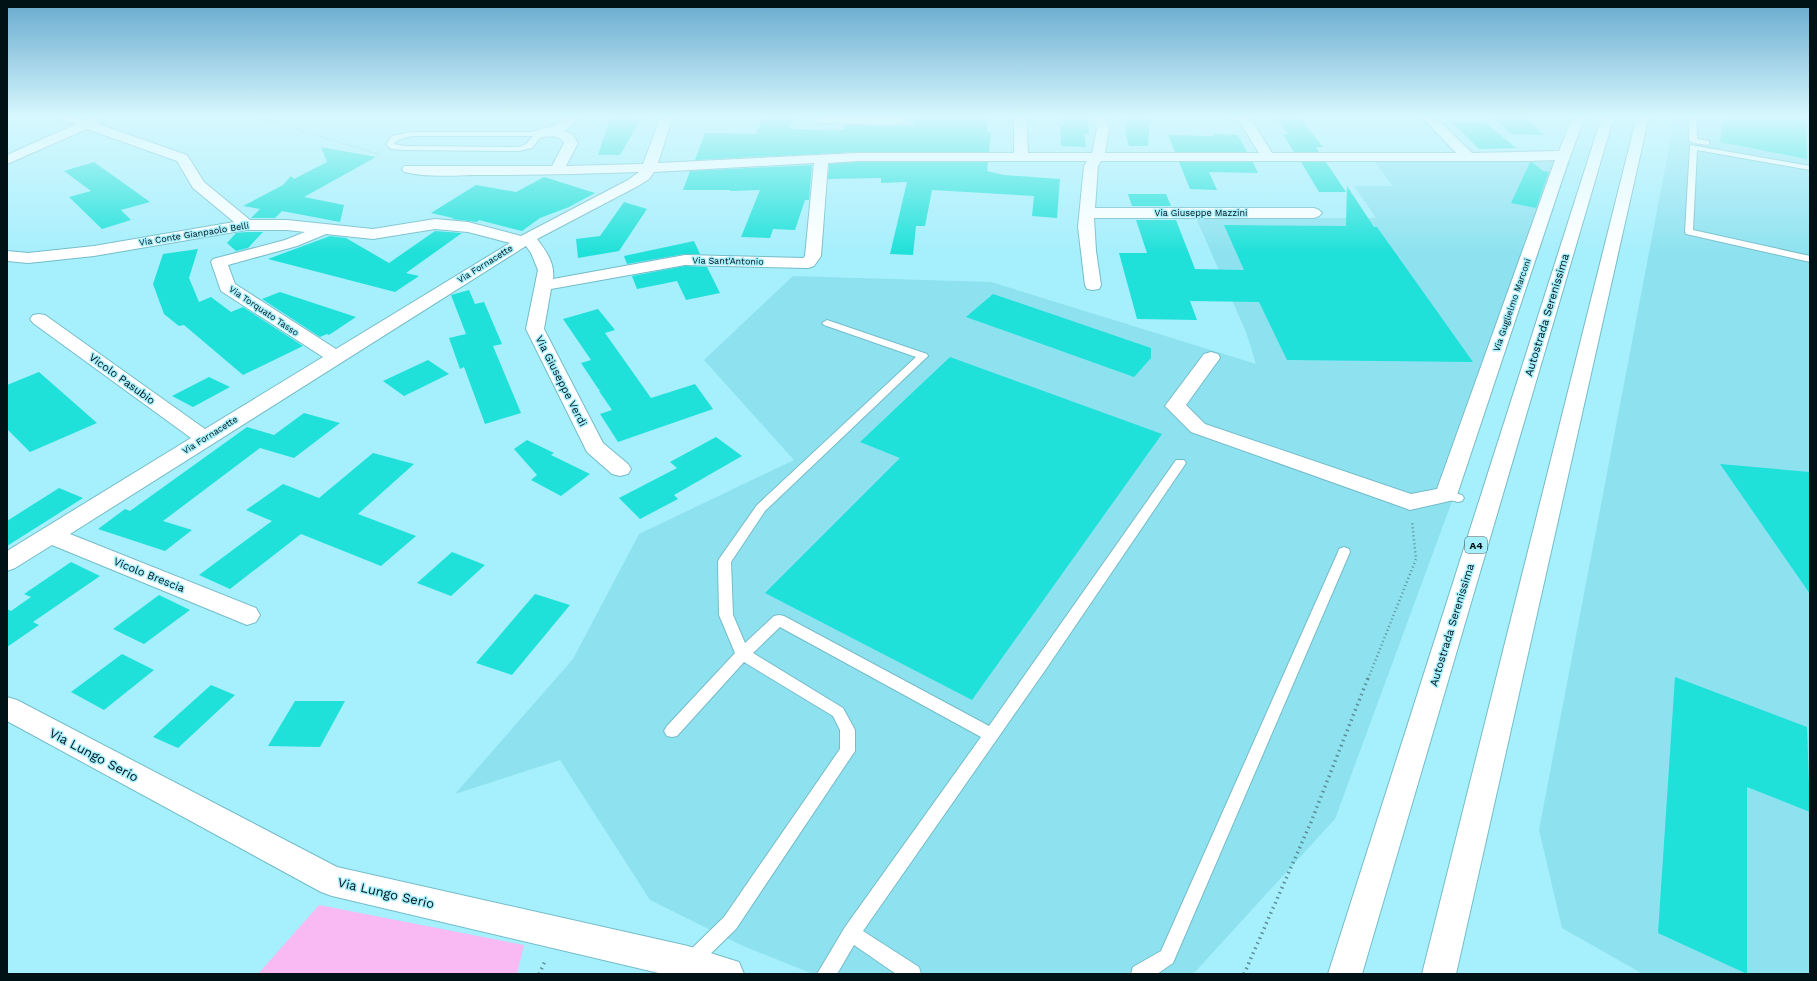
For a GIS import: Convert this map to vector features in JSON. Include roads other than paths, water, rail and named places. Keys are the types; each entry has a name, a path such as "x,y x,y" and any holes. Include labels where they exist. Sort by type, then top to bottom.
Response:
{"main road":[{"path":"184,162 198,185 246,225"},
{"path":"556,171 561,162"},
{"path":"649,168 651,162"},
{"path":"409,169 436,171 556,171 768,162"},
{"name":"Via Sant'Antonio","path":"545,285 685,260 808,263 813,256 821,162"},
{"path":"1093,285 1088,251 1088,213 1091,166 1094,162"},
{"name":"Via Guglielmo Marconi","path":"1211,358 1175,406 1198,428 1410,502 1452,496 1562,162"},
{"name":"Autostrada Serenissima","path":"1345,974 1594,162"},
{"path":"1439,974 1632,162"},
{"name":"Via Fornacette","path":"7,562 525,239 633,183 644,176 649,168"},
{"name":"Via Giuseppe Mazzini","path":"1088,213 1314,213"},
{"name":"Via Conte Gianpaolo Belli","path":"7,256 28,258 94,251 246,225 288,225 373,234 435,224 468,228 525,239"},
{"name":"Via Torquato Tasso","path":"324,229 291,243 219,262 227,287 335,357"},
{"name":"Via Giuseppe Verdi","path":"525,239 539,254 546,270 545,285 535,329 594,447 620,469"},
{"name":"Vicolo Pasubio","path":"39,320 204,438"},
{"name":"Vicolo Brescia","path":"50,535 247,615"},
{"name":"Via Lungo Serio","path":"7,708 332,881 687,969 727,974"}],"lane":[{"path":"1692,162 1689,232 1810,259"},
{"path":"1775,162 1810,168"},
{"path":"687,969 730,923 848,751 850,737 846,724 838,712 743,654 726,615 724,562 761,508 923,356 827,323"},
{"path":"826,974 851,933 1046,659 1180,463"},
{"path":"1140,974 1167,957 1344,552"},
{"path":"672,731 743,654 779,620 991,735"},
{"path":"851,933 912,974"}]}
